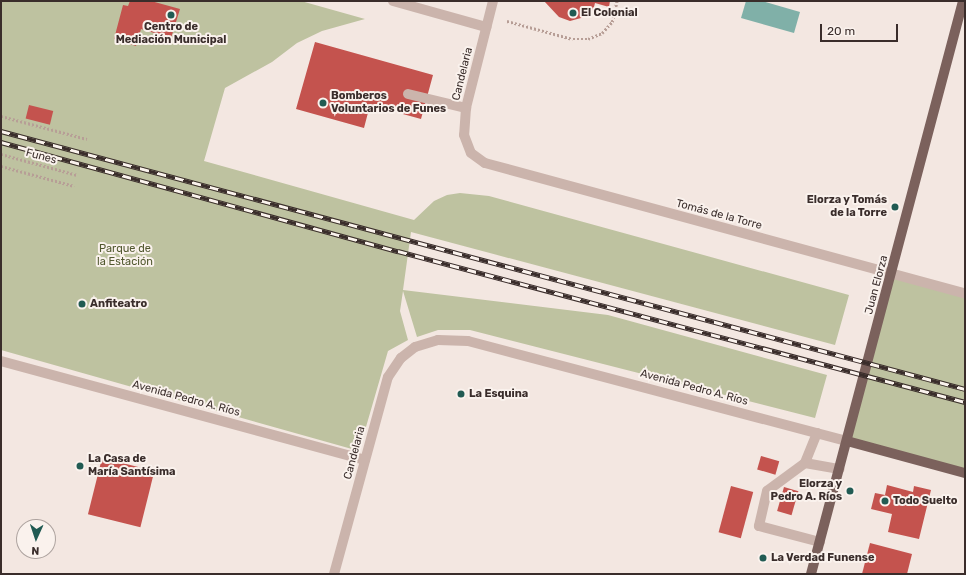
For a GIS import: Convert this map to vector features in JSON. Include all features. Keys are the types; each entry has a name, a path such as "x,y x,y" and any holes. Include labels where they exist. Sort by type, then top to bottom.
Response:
{"main road":[{"name":"Juan Elorza","path":"811,574 892,274 963,1"},
{"name":"Avenida Pedro A. Ríos","path":"847,441 965,473"}],"street":[{"path":"393,1 486,27"},
{"name":"Candelaria","path":"471,153 464,134 466,108 493,1"},
{"path":"408,94 466,108"},
{"name":"Tomás de la Torre","path":"471,153 485,163 512,172 965,293"},
{"name":"Avenida Pedro A. Ríos","path":"415,347 438,340 468,341 847,441"},
{"name":"Candelaria","path":"334,574 388,377 401,358 415,347"},
{"name":"Avenida Pedro A. Ríos","path":"1,360 365,460"},
{"path":"817,433 805,463 767,491 759,526 820,542"},
{"path":"805,463 839,469"}],"path":[{"path":"490,15 573,38 588,39 602,33 612,22 617,1"},
{"path":"1,116 87,139"},
{"name":"Funes","path":"1,154 77,175"},
{"path":"1,166 74,186"}],"green space":[{"name":"Parque de la Estación","path":"1,1 301,1 365,19 322,31 297,43 272,62 225,88 204,161 414,220 434,201 447,195 460,193 489,196 849,295 835,345 411,232 403,290 608,315 827,375 815,418 470,330 438,330 417,337 403,291 400,311 408,340 388,351 359,451 1,350"},
{"path":"892,274 965,293 965,473 847,441"}],"water":[{"path":"746,1 762,1 800,12 794,33 741,18"}],"building":[{"path":"130,1 151,1 180,9 171,38 141,29 136,46 114,39 123,5 128,6"},
{"name":"El Colonial","path":"544,1 610,1 609,7 595,3 592,15 570,21 559,17"},
{"path":"315,42 433,75 421,119 370,105 364,128 296,109"},
{"path":"29,105 53,111 50,125 26,119"},
{"path":"761,456 779,461 775,475 757,469"},
{"path":"102,458 154,471 140,527 88,514"},
{"path":"887,485 913,492 914,486 931,490 919,539 888,532 892,514 871,509 875,493 885,495"},
{"path":"731,486 753,492 741,538 719,532"},
{"path":"784,487 798,491 792,515 777,511"},
{"path":"870,543 912,554 907,574 862,574"}],"railway":[{"path":"1,131 965,389"},
{"path":"1,142 398,251 965,402"}],"place":[{"name":"El Colonial","path":"573,13"},
{"name":"Centro de Mediación Municipal","path":"171,15"},
{"name":"Bomberos Voluntarios de Funes","path":"323,103"},
{"name":"Elorza y Tomás de la Torre","path":"895,207"},
{"name":"Anfiteatro","path":"82,304"},
{"name":"La Esquina","path":"461,394"},
{"name":"La Casa de María Santísima","path":"80,466"},
{"name":"Elorza y Pedro A. Ríos","path":"850,491"},
{"name":"Todo Suelto","path":"885,501"},
{"name":"La Verdad Funense","path":"763,558"}]}
